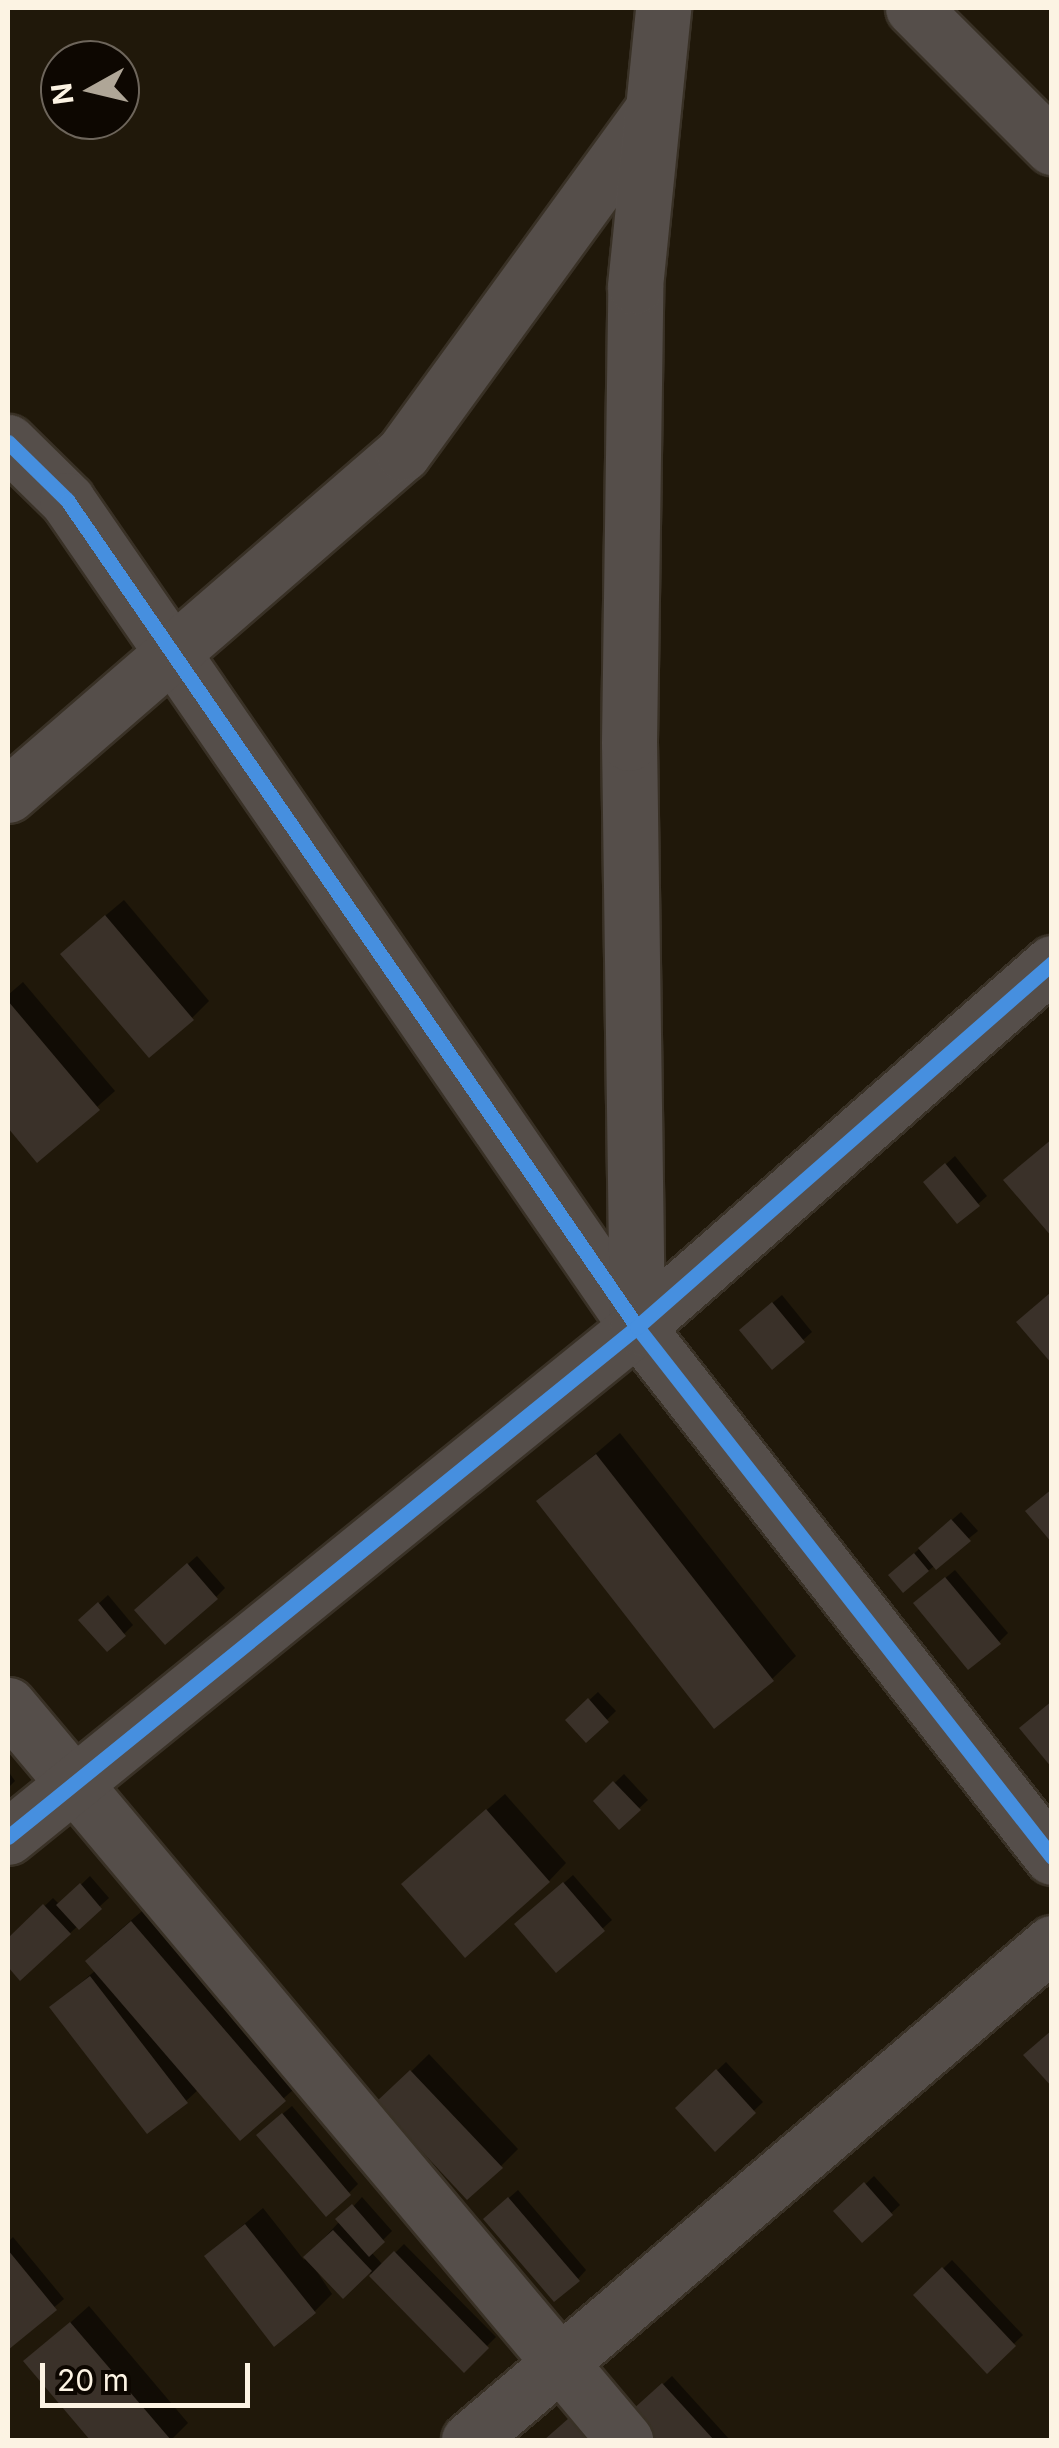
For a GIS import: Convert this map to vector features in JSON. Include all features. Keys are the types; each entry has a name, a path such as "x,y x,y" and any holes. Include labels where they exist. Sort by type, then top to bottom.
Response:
{"street":[{"path":"638,1326 629,743 635,286 664,8"},
{"path":"913,8 1052,147"},
{"path":"8,796 404,454 652,110"},
{"path":"8,442 67,500 638,1326 1052,1857"},
{"path":"8,1837 638,1326 1052,962"},
{"path":"8,1705 625,2440"},
{"path":"469,2440 1052,1943"}],"building":[{"path":"105,915 194,1020 149,1058 60,954"},
{"path":"8,1001 100,1110 37,1163 8,1128"},
{"path":"1052,1139 1052,1237 1003,1180"},
{"path":"945,1163 980,1206 957,1224 923,1182"},
{"path":"1052,1295 1052,1364 1016,1322"},
{"path":"772,1302 805,1342 772,1370 739,1330"},
{"path":"596,1454 774,1681 714,1729 536,1501"},
{"path":"1052,1489 1052,1543 1025,1511"},
{"path":"951,1519 971,1541 936,1570 918,1548"},
{"path":"914,1553 929,1571 903,1593 888,1575"},
{"path":"187,1563 218,1599 165,1645 134,1610"},
{"path":"945,1577 1001,1644 968,1670 913,1603"},
{"path":"98,1602 126,1636 107,1652 78,1620"},
{"path":"588,1698 609,1722 586,1743 565,1720"},
{"path":"1052,1701 1052,1768 1019,1728"},
{"path":"613,1781 641,1810 619,1830 593,1801"},
{"path":"486,1809 550,1882 465,1958 401,1884"},
{"path":"563,1882 605,1931 556,1973 514,1924"},
{"path":"80,1883 102,1909 79,1930 56,1905"},
{"path":"43,1904 71,1934 20,1981 8,1967 8,1938"},
{"path":"131,1921 286,2101 240,2141 85,1961"},
{"path":"90,1976 188,2103 147,2134 49,2007"},
{"path":"1052,2030 1052,2087 1023,2055"},
{"path":"716,2069 756,2113 715,2152 675,2108"},
{"path":"410,2070 503,2168 467,2200 376,2102"},
{"path":"282,2113 351,2195 326,2217 256,2135"},
{"path":"864,2182 893,2215 862,2243 833,2211"},
{"path":"508,2197 580,2281 554,2302 483,2219"},
{"path":"352,2204 385,2242 369,2257 335,2219"},
{"path":"245,2224 316,2313 274,2347 204,2256"},
{"path":"333,2230 372,2271 343,2299 303,2257"},
{"path":"8,2250 57,2310 8,2350"},
{"path":"394,2251 489,2348 464,2373 369,2276"},
{"path":"942,2267 1016,2346 987,2374 913,2295"},
{"path":"70,2322 171,2440 90,2440 23,2361"},
{"path":"662,2383 714,2440 657,2440 631,2411"},
{"path":"569,2418 589,2440 544,2440"}],"cycle path":[{"path":"8,442 67,500 637,1327 1052,1857"},
{"path":"8,1837 637,1327 1052,963"}]}
